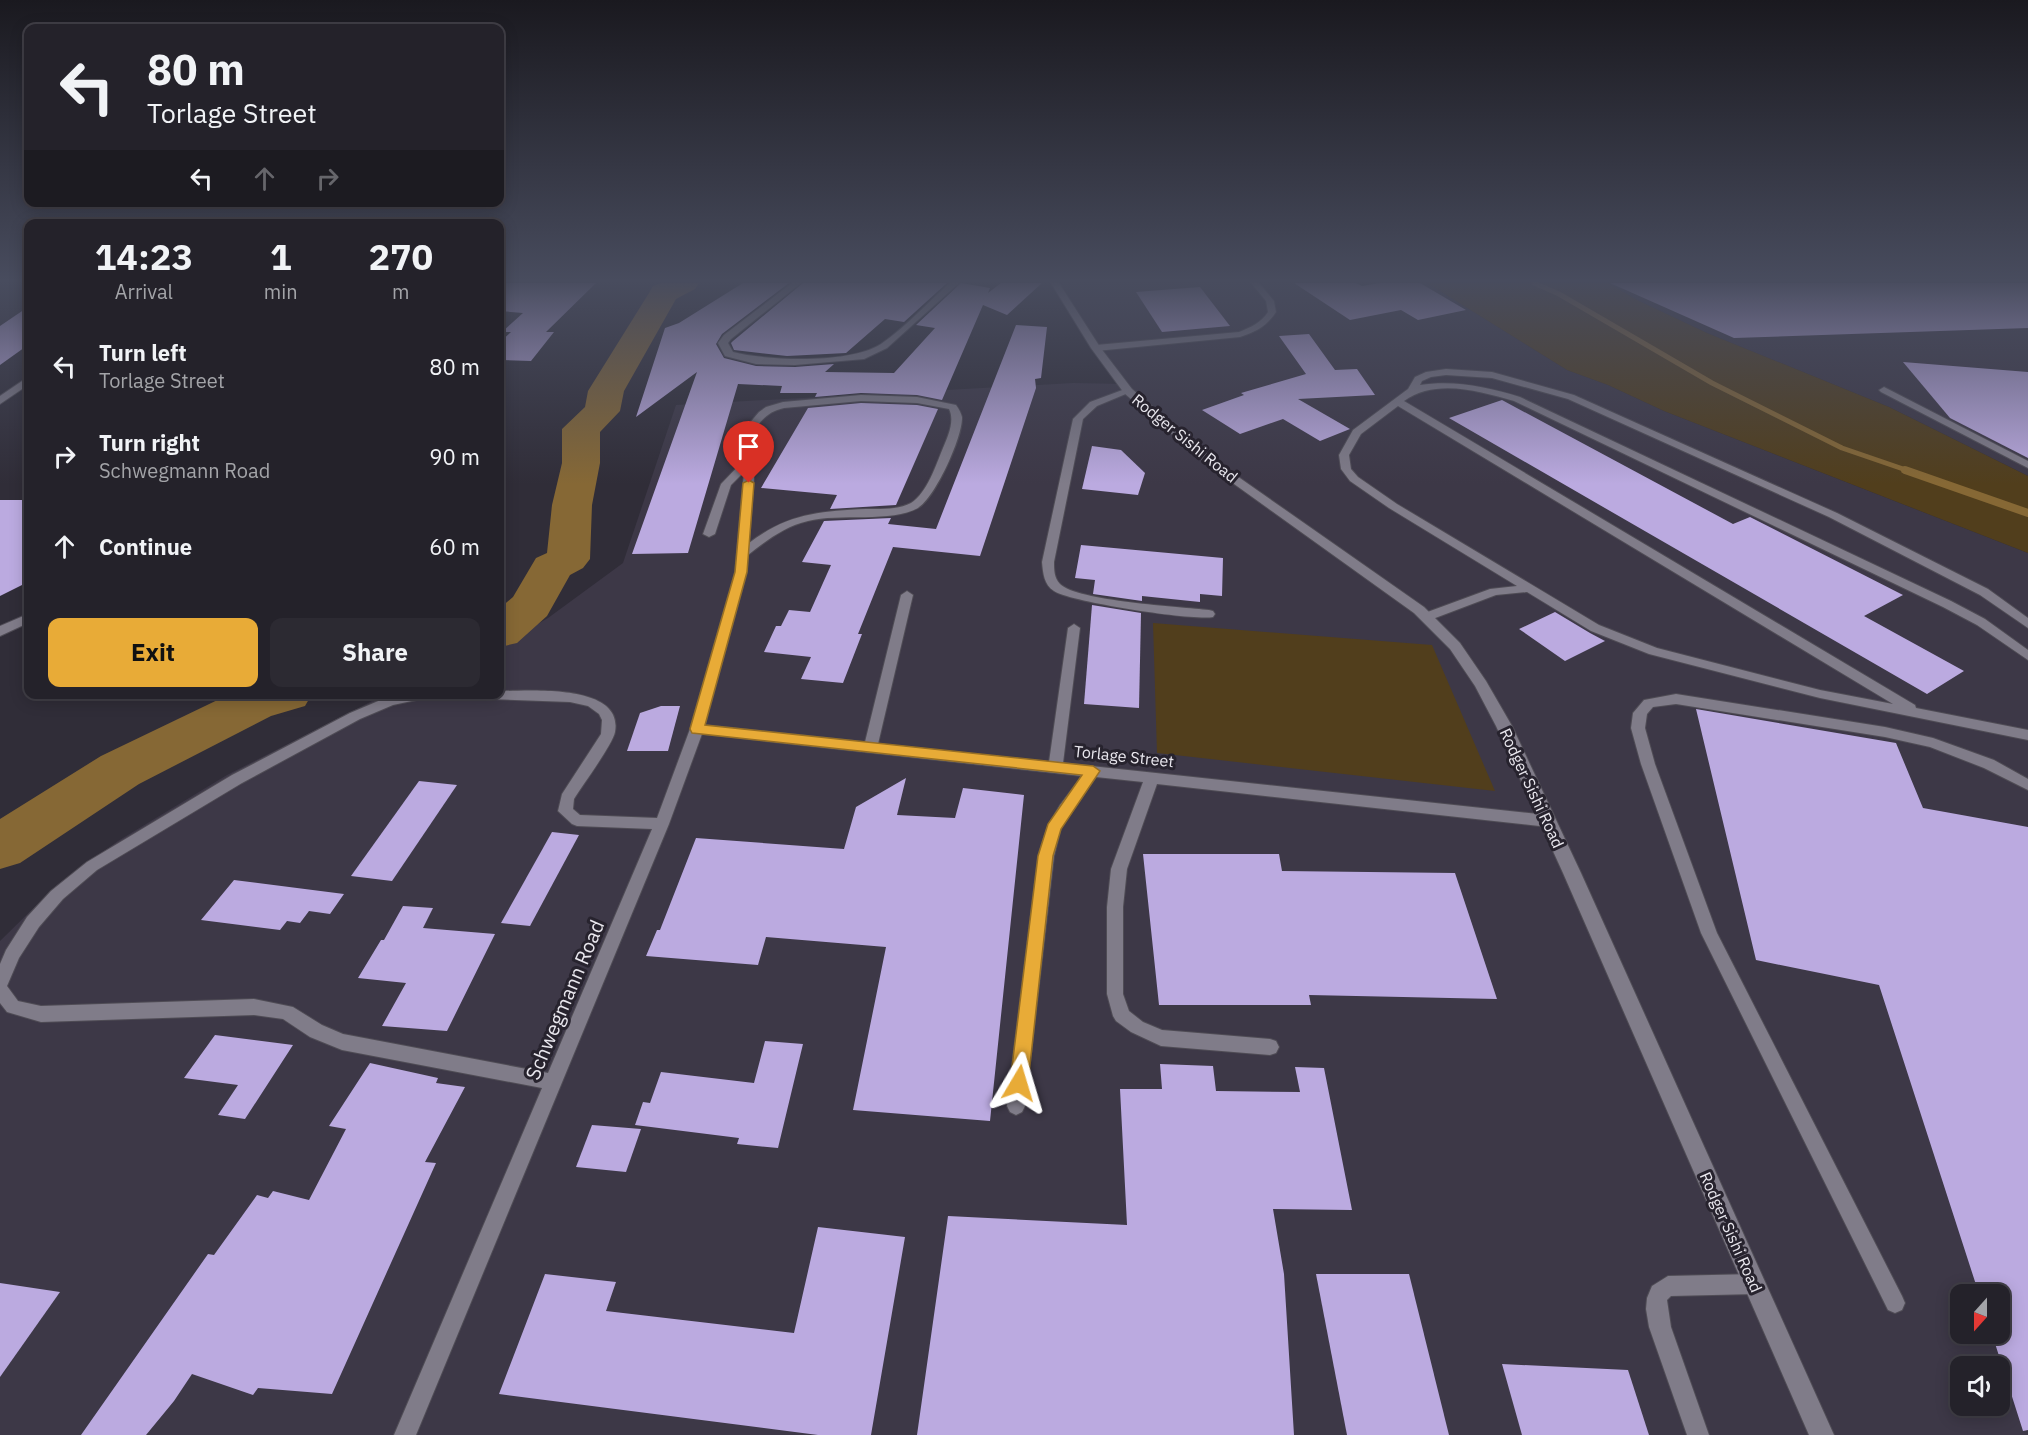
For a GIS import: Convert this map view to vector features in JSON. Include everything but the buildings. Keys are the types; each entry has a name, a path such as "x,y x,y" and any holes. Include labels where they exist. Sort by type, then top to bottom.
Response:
{"street":[{"path":"726,350 729,354 756,361 795,362 860,357 875,350"},
{"name":"Rodger Sishi Road","path":"1097,350 1128,391 1213,464 1295,520 1426,616 1455,646 1481,684 1504,726 1548,821 1822,1435"},
{"path":"0,401 24,383"},
{"path":"0,632 24,620"}],"lane":[{"path":"1412,391 1418,380 1429,374 1446,372 1509,379 1571,397 1833,515 1984,592 2028,624"},
{"path":"2028,656 1981,622 1947,604 1517,399 1482,389 1461,386 1422,387 1397,401 1357,432 1344,455 1346,469 1354,479 1393,506 1595,628 1653,651 1820,694 2028,735"},
{"path":"1884,390 2028,465"},
{"path":"1128,391 1096,402 1084,410 1078,419 1048,562 1049,577 1057,589 1072,596 1209,614"},
{"name":"Schwegmann Road","path":"405,1435 662,824 697,729 741,572 742,554 753,425 760,415 770,408 792,402 899,398 947,404 957,414 956,429 929,489 922,500 915,505 877,512 812,515 788,522 770,531 742,554"},
{"path":"1397,401 1918,714"},
{"path":"709,534 726,484 750,460"},
{"path":"1426,616 1494,592 1531,588"},
{"path":"871,747 907,595"},
{"path":"1055,767 1062,736 1074,628"},
{"path":"504,696 570,698 592,702 604,711 609,720 608,734 567,798 565,811 577,820 662,824"},
{"path":"0,984 12,955 33,922 57,895 92,866 237,779 356,716 390,701 400,699"},
{"path":"1895,1303 1709,933 1648,764 1638,728 1640,713 1649,703 1676,699 1885,732 1934,743 1989,764 2028,785"},
{"name":"Torlage Street","path":"697,729 1548,821"},
{"path":"1016,1106 1046,856 1054,828 1093,771"},
{"path":"1152,778 1119,869 1115,907 1115,994 1122,1016 1137,1028 1161,1038 1270,1047"},
{"path":"0,990 13,1007 41,1014 254,1007 287,1012 316,1031 342,1042 554,1082"},
{"path":"1698,1435 1660,1327 1655,1309 1657,1296 1660,1290 1668,1286 1755,1284"}],"shaded area":[{"path":"1100,350 1535,350 1567,370 1608,385 1664,411 2028,553 2028,1435 0,1435 0,941 58,884 118,841 227,775 376,699 504,699 504,644 548,618 623,563 676,405 1073,383 1123,384"},
{"path":"1535,350 1749,350 1889,407 2028,476 2028,553 1664,411 1608,385 1567,370"},
{"path":"1749,350 2028,350 2028,476 1889,407"},
{"path":"1153,623 1432,645 1495,791 1157,753"}],"waterway":[{"path":"504,629 531,606 552,567 568,559 572,505 581,463 581,429 602,411 606,391 630,350"},
{"path":"1655,350 1712,383 1842,448 1909,471"},
{"path":"1905,470 2028,513"},
{"path":"0,847 120,770 253,704 270,699"}],"route":[{"path":"749,483 741,572 697,729 1093,771 1054,828 1046,856 1019,1083"}]}
